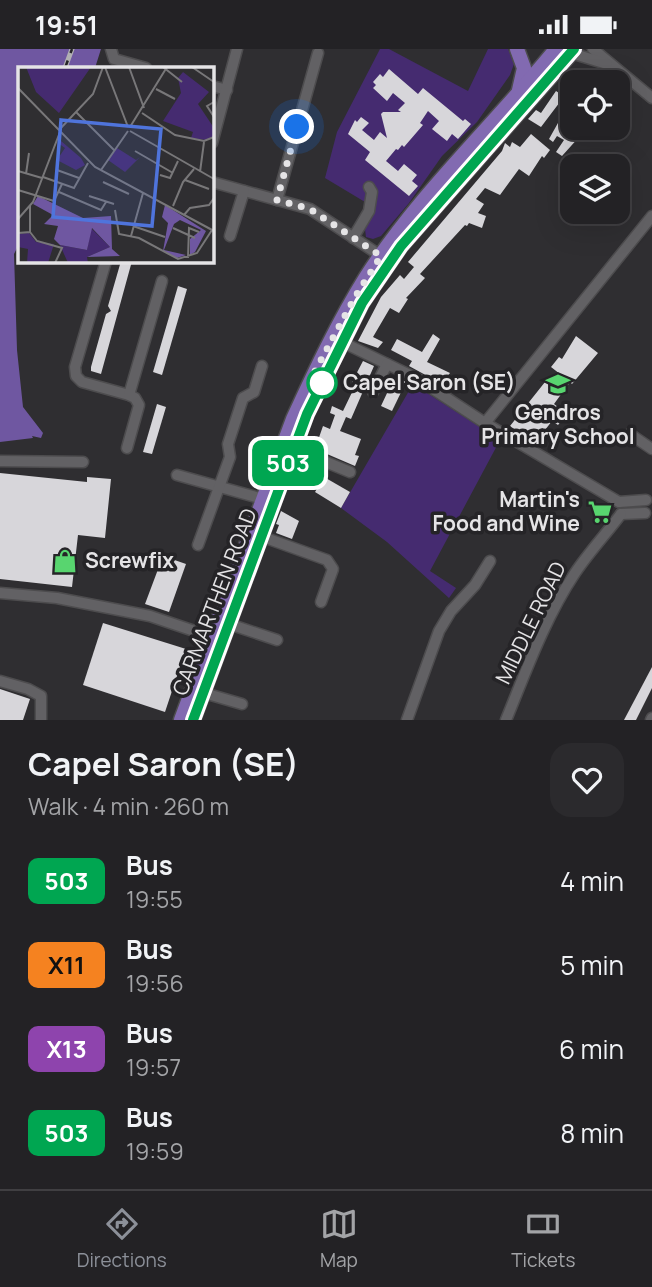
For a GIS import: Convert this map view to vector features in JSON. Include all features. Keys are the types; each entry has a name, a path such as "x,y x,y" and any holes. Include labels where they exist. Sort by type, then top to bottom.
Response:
{"main road":[{"path":"517,49 524,68 517,95"},
{"name":"CARMARTHEN ROAD","path":"181,720 293,419 313,375 355,297 381,256 450,169 561,50"},
{"name":"CARMARTHEN ROAD","path":"193,720 307,414 362,303 401,246 561,50"}],"street":[{"path":"214,135 237,49"},
{"path":"593,49 652,98"},
{"path":"111,50 114,59 142,67"},
{"path":"561,50 616,68"},
{"path":"277,200 318,54"},
{"path":"214,87 226,90"},
{"path":"214,183 310,209 381,256"},
{"path":"353,238 371,203 372,192 369,187"},
{"path":"230,236 244,191"},
{"path":"485,423 652,216"},
{"path":"105,263 75,367 76,376 82,382 135,398 139,405 127,449"},
{"path":"129,395 162,281"},
{"path":"342,342 416,378 485,423 619,502 649,499 648,516 621,514 619,502"},
{"path":"373,392 387,364"},
{"path":"198,545 230,457 228,444 243,398 254,391 262,366"},
{"path":"630,435 652,449"},
{"path":"294,449 350,473"},
{"path":"0,461 83,462"},
{"path":"177,475 263,499"},
{"name":"MIDDLE ROAD","path":"506,720 562,593 575,572 621,514"},
{"path":"263,537 327,560 331,564 333,569 321,602"},
{"path":"407,720 439,631 490,561"},
{"path":"0,593 57,598 150,616 212,638"},
{"path":"55,611 57,598"},
{"path":"229,624 277,641"},
{"path":"0,681 28,689 41,696 41,720"},
{"path":"204,692 242,704"}],"shaded area":[{"path":"0,49 101,49 95,67 18,67 18,246 14,254 17,350 23,407 43,433 41,438 32,436 33,438 0,442"},
{"path":"380,49 389,49 468,91 488,49 508,49 514,64 510,75 477,122 442,156 409,203 381,236 373,239 366,237 365,229 370,220 365,202 325,178 337,132"},
{"path":"413,384 500,440 430,571 456,588 449,598 387,542 341,508"}],"building":[{"path":"389,69 418,94 423,88 463,121 465,119 471,124 458,139 452,134 447,141 432,129 439,121 428,111 420,123 423,125 404,147 402,145 396,149 386,161 398,171 404,164 417,175 412,181 418,186 409,196 365,160 370,152 348,134 355,120 357,122 361,117 369,123 362,130 374,140 380,132 387,138 381,114 401,112 398,110 405,103 393,93 387,101 373,88 376,85 373,82 380,74 383,77"},
{"path":"556,91 559,93 560,102 541,127 528,119 536,110 541,113"},
{"path":"560,119 560,138 557,136 553,142 549,139"},
{"path":"531,134 550,150 544,158 542,156 529,176 519,169 500,195 485,188 476,199 484,204 478,213 486,216 482,228 469,223 465,225 420,274 425,278 406,298 408,299 399,313 390,308 373,337 383,342 378,348 358,341 381,297 400,275 404,279 414,267 408,262 502,151 505,143 510,147 512,142 520,147"},
{"path":"564,140 576,140 564,154 556,152"},
{"path":"120,263 131,263 101,374 91,371 91,367 106,314 111,311 108,306"},
{"path":"178,286 187,289 162,375 153,372"},
{"path":"433,334 440,339 427,362 450,373 442,384 409,366 412,361 391,350 397,339 422,352"},
{"path":"576,336 598,353 572,384 570,382 554,404 567,414 558,425 552,421 545,430 542,428 532,442 510,426 545,382 550,386 560,374 551,367 559,357 562,359"},
{"path":"363,361 374,366 351,419 346,417 340,431 361,439 355,455 359,456 355,466 320,451 322,448 316,446 323,426 330,429 335,415 330,413 332,406 343,411 356,384 352,382"},
{"path":"395,376 406,382 392,411 381,406"},
{"path":"157,404 166,407 152,454 143,452"},
{"path":"0,473 87,482 87,477 111,479 105,538 78,535 72,587 0,579"},
{"path":"324,477 350,492 341,508 315,492"},
{"path":"281,511 299,521 292,539 276,533"},
{"path":"163,556 186,564 169,612 145,604"},
{"path":"103,623 186,649 165,712 83,685"},
{"path":"652,667 652,688 636,720 624,720"},
{"path":"0,689 30,699 23,720 0,720"}],"railway":[{"path":"65,67 72,49"}],"bus line":[{"name":"503","path":"193,720 307,414 362,303 401,246 574,49"}],"place":[{"name":"Capel Saron (SE)","path":"322,383"},
{"name":"Gendros Primary School","path":"558,384"},
{"name":"Martin's Food and Wine","path":"600,512"},
{"name":"Screwfix","path":"65,561"}],"route":[{"path":"297,127 277,200 310,209 381,256 355,297 313,375 322,383"}]}
